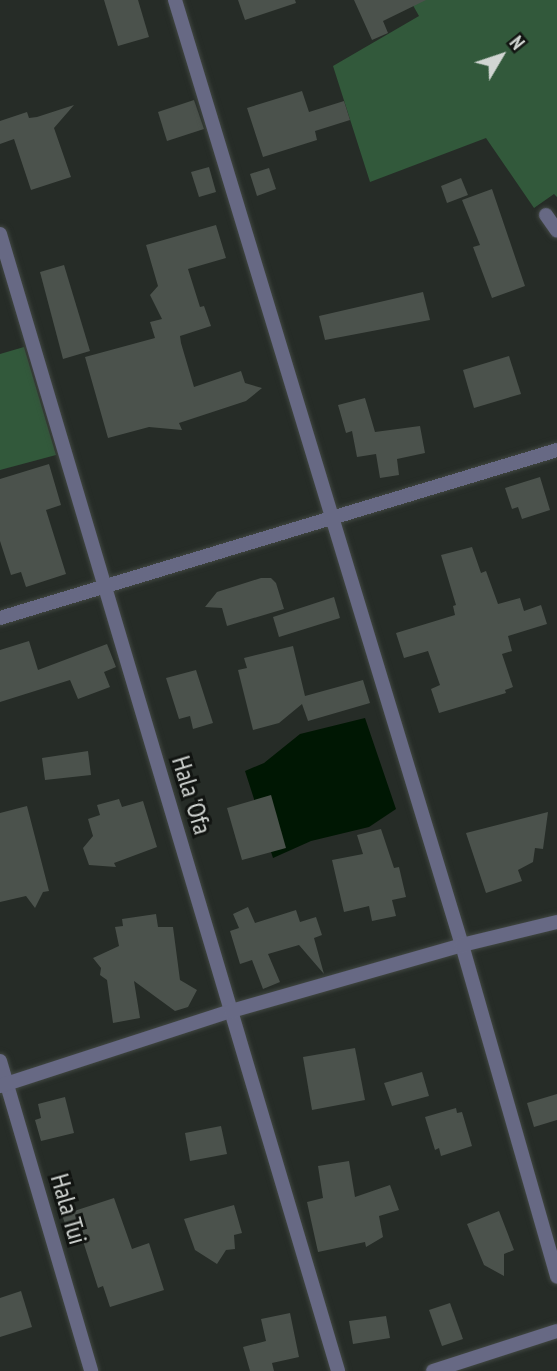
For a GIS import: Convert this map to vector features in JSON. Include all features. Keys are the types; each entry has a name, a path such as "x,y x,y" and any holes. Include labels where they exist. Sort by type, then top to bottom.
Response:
{"street":[{"path":"175,0 462,945 557,1277"},
{"path":"546,215 557,231"},
{"name":"Hala 'Ofa","path":"0,234 338,1371"},
{"path":"0,618 557,450"},
{"path":"4,1085 231,1011 462,945 557,922"},
{"name":"Hala Tui","path":"0,1061 4,1085 91,1371"},
{"path":"433,1371 557,1331"}],"green space":[{"path":"410,0 557,0 557,197 554,194 534,208 486,138 370,182 333,66 419,16"},
{"path":"24,347 56,455 0,470 0,354"}],"shaded area":[{"path":"365,718 396,809 369,827 311,841 273,858 245,771 264,763 300,734"}],"building":[{"path":"104,0 138,0 149,37 118,46"},
{"path":"238,0 295,0 296,3 245,20"},
{"path":"354,0 426,0 383,21 388,33 372,40"},
{"path":"302,91 309,112 344,101 350,120 315,131 317,140 263,157 247,108"},
{"path":"194,100 204,129 167,141 158,112"},
{"path":"74,105 54,128 71,177 31,190 14,139 0,144 0,121 27,112 29,118 37,117"},
{"path":"209,167 216,192 199,197 191,172"},
{"path":"269,168 276,189 257,196 250,174"},
{"path":"461,178 468,195 447,203 441,186"},
{"path":"492,189 525,286 492,298 473,247 480,245 462,200"},
{"path":"216,225 226,258 188,269 200,307 204,306 211,326 180,336 181,343 194,387 241,371 245,383 262,388 246,401 179,423 182,430 149,427 108,438 85,357 155,338 150,322 162,319 150,295 158,286 146,245"},
{"path":"64,265 90,351 63,359 40,272"},
{"path":"423,292 430,320 325,340 319,316"},
{"path":"509,356 521,394 474,408 463,370"},
{"path":"365,398 375,432 420,426 425,453 397,459 399,475 380,478 376,454 357,457 352,431 346,433 338,405"},
{"path":"49,464 61,505 46,510 66,574 26,587 21,572 11,575 0,541 0,479"},
{"path":"540,477 550,510 522,519 518,507 512,509 505,488"},
{"path":"472,547 481,573 486,571 498,604 520,598 524,611 541,605 547,624 508,636 512,651 502,654 513,687 505,690 506,693 439,713 431,689 440,685 428,651 404,658 396,633 455,615 453,606 456,605 441,555"},
{"path":"261,578 271,578 276,583 284,609 227,626 222,608 205,607 217,592"},
{"path":"334,597 340,618 279,637 273,617"},
{"path":"29,641 38,670 107,644 116,667 104,672 110,687 78,699 70,680 0,702 0,650"},
{"path":"293,646 305,696 363,680 370,703 308,721 302,704 279,723 253,730 238,670 247,668 244,658"},
{"path":"196,670 213,723 193,729 190,716 179,719 166,678"},
{"path":"88,751 91,775 45,780 42,758"},
{"path":"271,795 286,848 242,860 227,808"},
{"path":"119,799 122,807 143,801 157,847 114,863 116,867 89,865 83,848 93,836 88,819 100,815 97,805"},
{"path":"27,806 49,891 43,892 35,908 26,896 0,902 0,813"},
{"path":"548,812 543,849 535,848 533,862 518,870 522,881 486,893 466,833"},
{"path":"381,829 394,868 399,867 406,897 392,900 396,916 372,921 369,906 344,912 332,860 363,854 357,835"},
{"path":"248,907 255,923 296,910 300,922 316,917 322,935 314,938 324,974 299,945 268,954 280,982 263,989 252,960 240,964 230,931 239,928 233,914"},
{"path":"156,914 158,927 173,927 180,980 197,990 188,1007 175,1011 134,981 140,1018 113,1023 107,980 100,975 101,968 93,958 119,946 115,927 123,926 122,919"},
{"path":"355,1048 365,1100 312,1110 303,1057"},
{"path":"422,1072 429,1096 392,1106 384,1083"},
{"path":"557,1094 557,1120 534,1127 527,1103"},
{"path":"65,1097 74,1133 41,1141 35,1120 41,1118 38,1104"},
{"path":"456,1108 457,1113 462,1112 472,1146 441,1156 439,1148 435,1150 425,1117"},
{"path":"221,1126 227,1154 190,1161 185,1133"},
{"path":"349,1161 355,1197 390,1185 399,1210 379,1216 383,1237 366,1247 365,1242 318,1252 307,1202 323,1198 318,1166"},
{"path":"114,1198 132,1249 149,1243 164,1290 110,1307 103,1286 98,1288 82,1238 71,1241 62,1215"},
{"path":"234,1205 242,1233 234,1235 235,1249 226,1250 217,1264 195,1250 184,1219"},
{"path":"499,1211 514,1250 504,1254 504,1276 484,1265 467,1224"},
{"path":"21,1291 32,1327 0,1337 0,1298"},
{"path":"450,1303 463,1339 442,1346 429,1310"},
{"path":"290,1313 299,1357 272,1363 274,1371 250,1371 243,1347 266,1341 261,1319"},
{"path":"386,1316 390,1338 353,1344 349,1321"}]}
